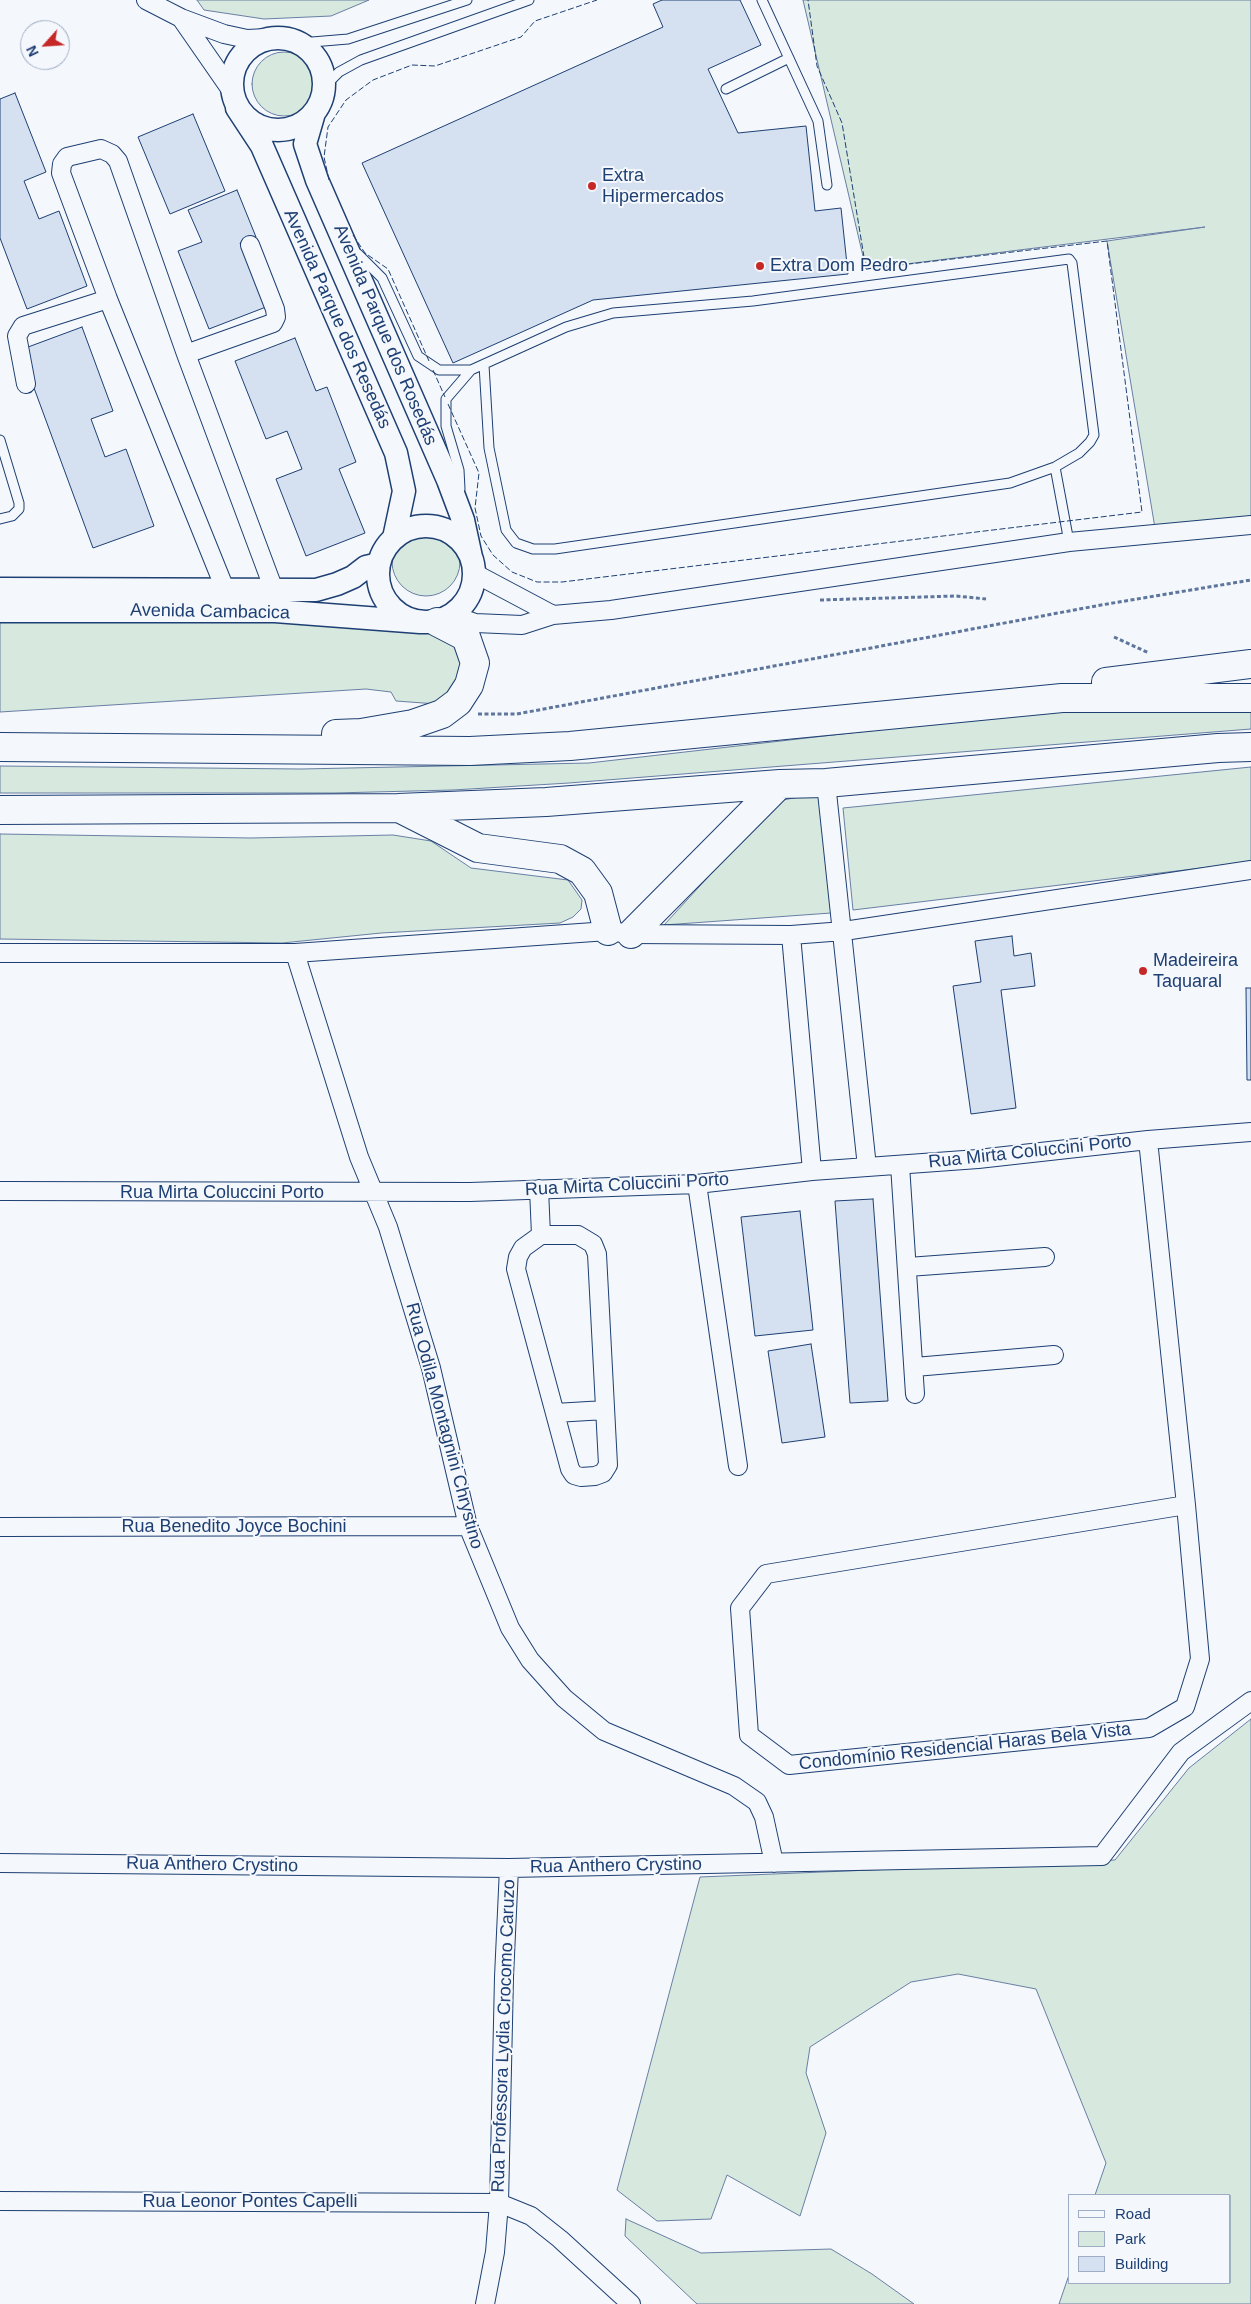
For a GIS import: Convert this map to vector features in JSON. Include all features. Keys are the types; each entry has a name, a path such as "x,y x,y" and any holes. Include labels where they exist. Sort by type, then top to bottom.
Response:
{"highway":[{"path":"0,746 361,733 413,724 442,714 458,702 469,685 475,663 466,637 436,620"},
{"path":"934,709 994,697 1251,664"},
{"path":"0,746 470,751 570,746 1062,698 1251,698"},
{"path":"0,810 398,808 546,802 780,784 826,783 1218,748 1251,747"},
{"path":"398,808 478,848 560,859 582,871 598,893 619,932 780,784"}],"street":[{"path":"146,0 173,10 224,34 247,39 284,37 300,43 316,58 323,72 324,87 322,97 314,113 300,125 283,131 266,129 250,122 173,10"},
{"path":"234,99 232,73 239,58 251,45 266,38"},
{"name":"Avenida Parque dos Resedás","path":"234,99 262,146 396,453 404,491 394,538"},
{"name":"Avenida Parque dos Rosedás","path":"314,113 305,144 317,180 462,520 472,565"},
{"path":"225,589 108,299 61,173 62,164 67,158 101,149 112,154 118,161 186,354 274,590"},
{"path":"186,354 273,322 276,317 275,309 250,246"},
{"path":"26,384 17,336 23,326 108,299"},
{"path":"436,620 472,590 472,565 463,544 452,534 438,528 415,528 394,538 385,549 379,564 378,579 382,594 391,608 404,618 507,625 522,625 553,615 611,610 1070,542 1251,525"},
{"name":"Avenida Cambacica","path":"0,589 316,590 353,577 366,567 379,564"},
{"path":"472,565 553,615"},
{"name":"Avenida Cambacica","path":"0,611 275,611 436,620"},
{"path":"826,783 844,931 868,1167"},
{"path":"0,953 295,953 619,932 791,935 844,931 1251,870"},
{"path":"791,935 812,1171"},
{"name":"Rua Odila Montagnini Chrystino","path":"295,953 359,1157 388,1227 431,1368 468,1526 510,1628 530,1660 564,1698 604,1731 747,1793 757,1802 764,1818 774,1864"},
{"name":"Rua Mirta Coluccini Porto","path":"0,1191 373,1193 697,1184 812,1171 978,1159 1148,1140 1251,1132"},
{"name":"Condomínio Residencial Haras Bela Vista","path":"1148,1140 1186,1505 1200,1659 1185,1707 1149,1728 789,1764 749,1735 740,1608 766,1574 1186,1505"},
{"path":"900,1165 915,1367 915,1394"},
{"path":"697,1184 738,1466"},
{"path":"539,1189 541,1235"},
{"path":"578,1234 593,1244 597,1254 605,1410 608,1465 603,1473 595,1476 580,1477 570,1469 516,1269 518,1257 524,1248 541,1235 578,1234"},
{"path":"908,1267 1045,1257"},
{"path":"915,1367 1054,1355"},
{"path":"555,1413 605,1410"},
{"name":"Rua Benedito Joyce Bochini","path":"0,1527 468,1526"},
{"name":"Rua Anthero Crystino","path":"0,1863 510,1868 1102,1856 1181,1752 1251,1701"},
{"name":"Rua Professora Lydia Crocomo Caruzo","path":"485,2304 495,2252 499,2203 503,2017 510,1868"},
{"name":"Rua Leonor Pontes Capelli","path":"0,2201 499,2203"},
{"path":"499,2203 531,2216 560,2239 631,2304"}],"lane":[{"path":"300,43 348,39 467,0"},
{"path":"324,87 339,72 361,60 529,0"},
{"path":"762,0 818,121 827,185"},
{"path":"726,89 789,58"},
{"path":"343,240 382,278 418,356 439,370 471,370 566,327 613,313 753,301 1069,259 1072,263 1094,435 1079,453 1055,467 1010,483 555,549 534,549 516,543 506,530 490,448 484,365"},
{"path":"462,520 459,470 445,415 446,399 471,370"},
{"path":"0,440 19,504 19,509 12,516 0,519"},
{"path":"1055,467 1070,542"}],"path":[{"path":"442,714 518,714 1101,605 1251,580"},
{"path":"810,600 956,596 986,599"}],"green space":[{"path":"197,0 369,0 331,16 264,19 204,10"},
{"path":"803,0 1251,0 1251,522 1156,534 1107,241 1205,227 866,269"},
{"path":"284,52 296,55 307,61 313,72 316,84 313,96 307,107 296,113 284,116 272,113 261,107 255,96 252,84 255,72 261,61 272,55"},
{"path":"426,528 439,531 450,538 457,549 460,562 457,575 450,586 439,593 426,596 413,593 402,586 395,575 392,562 395,549 402,538 413,531"},
{"path":"276,621 444,630 465,656 459,685 437,704 396,701 391,692 366,689 0,712 0,622"},
{"path":"1251,708 1251,729 569,783 453,790 334,793 0,793 0,766 301,769 589,763 1042,711"},
{"path":"1251,767 1251,862 853,910 843,808"},
{"path":"820,793 831,913 664,925 778,801"},
{"path":"0,834 251,838 393,835 431,841 471,868 568,880 582,900 581,909 573,917 560,923 381,933 282,943 0,939"},
{"path":"1251,1719 1251,2304 1059,2304 1068,2278 1068,2284 1231,2284 1231,2194 1095,2194 1106,2163 1036,1989 958,1974 911,1982 810,2047 806,2073 826,2133 800,2216 727,2175 711,2219 657,2221 617,2190 700,1877 1115,1860 1189,1768"},
{"path":"626,2219 701,2253 831,2249 872,2274 914,2304 697,2304 625,2236"}],"building":[{"name":"Extra Hipermercados","path":"662,0 740,0 761,45 708,69 738,133 806,126 815,211 841,208 848,274 593,300 453,363 362,163 663,27 653,4"},
{"path":"15,93 46,172 24,181 39,219 59,211 87,286 27,309 0,238 0,99"},
{"path":"193,114 225,191 170,214 138,137"},
{"path":"237,190 256,237 240,243 266,307 209,329 178,251 202,242 188,210"},
{"path":"82,327 113,411 91,419 105,457 126,449 154,526 93,548 20,350"},
{"path":"295,338 316,391 327,387 356,462 339,469 365,533 306,556 276,479 302,469 287,431 266,439 235,361"},
{"path":"1012,936 1014,956 1031,953 1035,986 1001,990 1016,1108 971,1114 953,986 981,982 975,941"},
{"path":"1246,988 1251,988 1251,1080 1247,1080"},
{"path":"873,1199 888,1401 850,1403 835,1201"},
{"path":"800,1211 813,1330 755,1336 741,1217"},
{"path":"811,1344 825,1437 782,1443 768,1351"}],"fence":[{"path":"329,180 324,157 328,127 346,100 373,80 412,65 435,66 521,37 535,21 597,0"},
{"path":"448,404 479,473 475,508 481,536 493,555 512,572 537,582 562,582 1142,512 1107,241 866,269 842,123 817,66 808,0"},
{"path":"353,235 365,253 388,269 429,361"},
{"path":"433,370 445,397"}],"place":[{"name":"Extra Hipermercados","path":"592,186"},
{"name":"Extra Dom Pedro","path":"760,266"},
{"name":"Madeireira Taquaral","path":"1143,971"}]}
